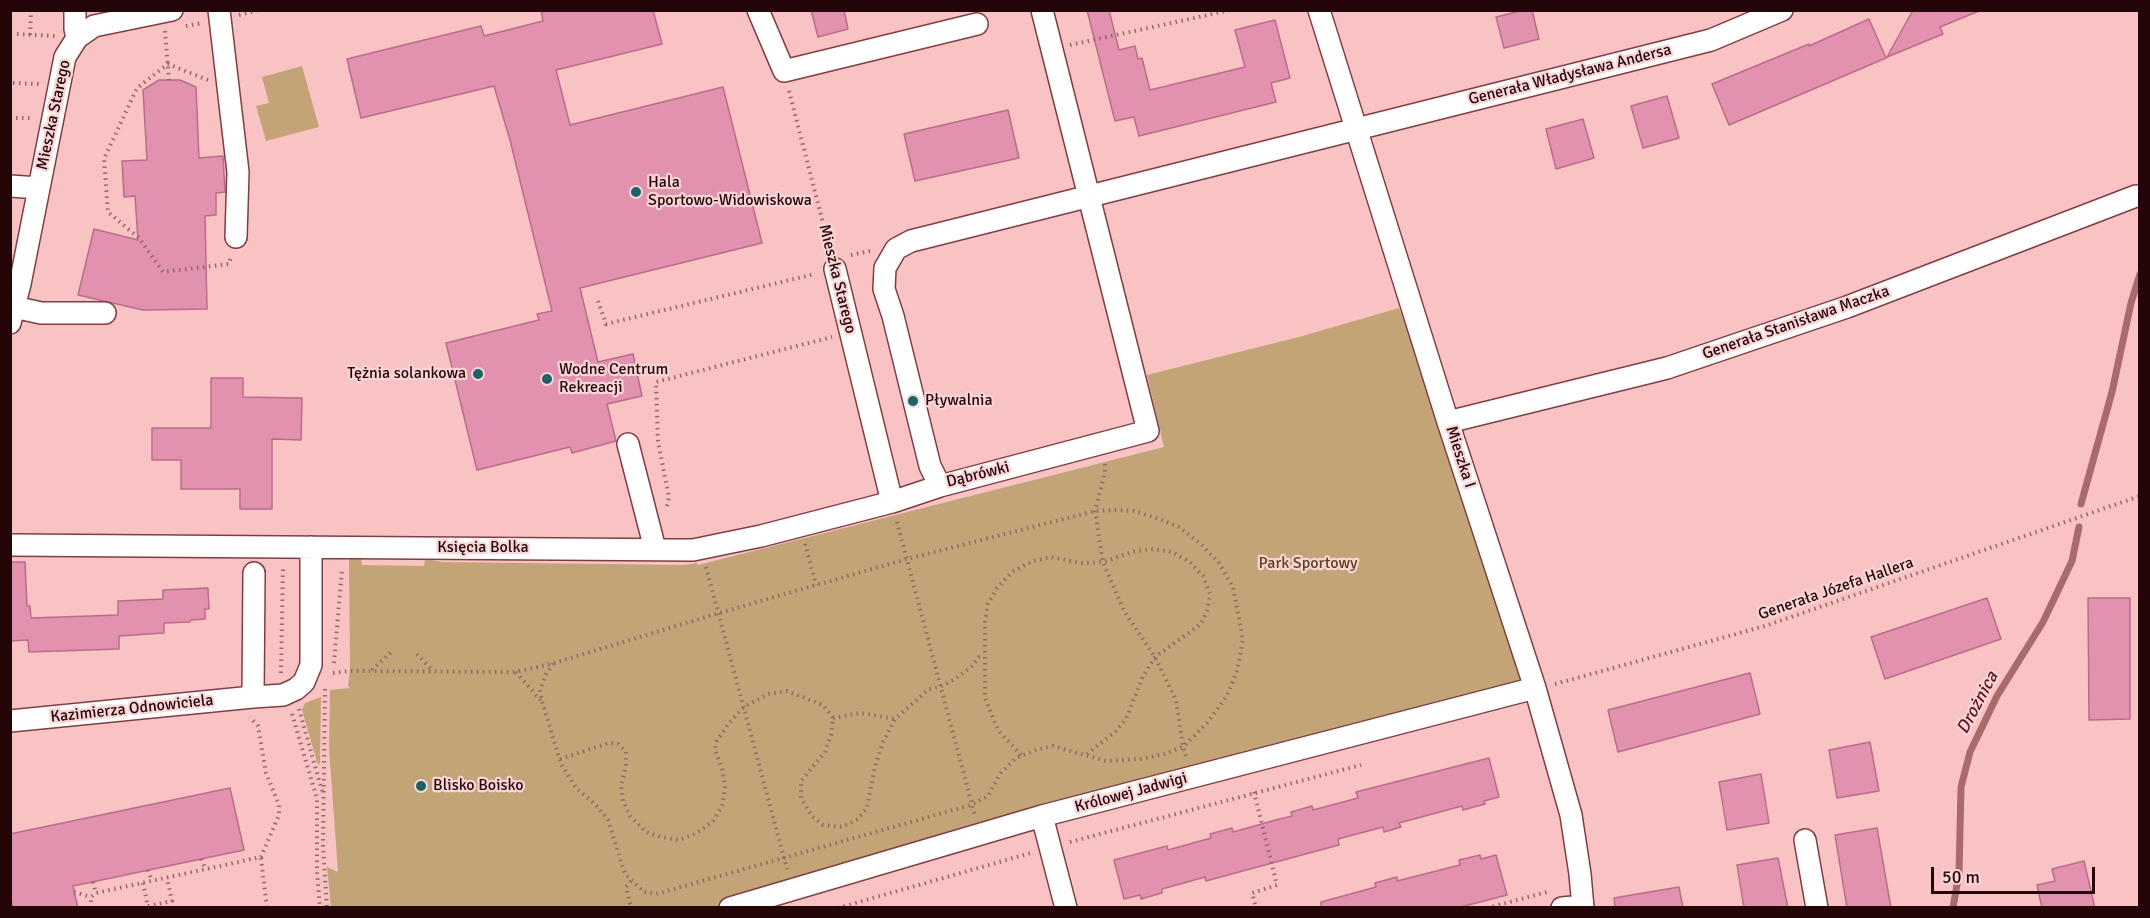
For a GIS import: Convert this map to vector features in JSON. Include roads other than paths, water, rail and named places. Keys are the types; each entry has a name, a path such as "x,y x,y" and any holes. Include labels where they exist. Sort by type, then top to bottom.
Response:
{"street":[{"path":"67,37 75,29 75,10"},
{"path":"758,10 784,71 978,24"},
{"path":"1042,10 1090,197 1355,130"},
{"name":"Mieszka I","path":"1319,10 1448,422 1535,688 1571,815 1580,874 1571,903"},
{"name":"Generała Władysława Andersa","path":"1355,130 1711,40 1782,10"},
{"path":"220,15 238,172 236,237"},
{"name":"Mieszka Starego","path":"12,315 65,57 67,37 94,26 169,20"},
{"name":"Mieszka Starego","path":"10,186 39,188"},
{"name":"Generała Stanisława Maczka","path":"1448,422 1667,368 1847,307 2136,196"},
{"name":"Dąbrówki","path":"1090,197 1133,378 1148,431 940,486 930,466 893,316 884,289 885,268 896,249 911,241 1090,197"},
{"name":"Mieszka Starego","path":"834,264 892,502"},
{"path":"12,315 105,313"},
{"path":"628,444 655,549"},
{"path":"892,502 940,486"},
{"name":"Księcia Bolka","path":"10,545 701,549 892,502"},
{"path":"254,573 249,705 289,700 304,682 311,665 311,547"},
{"name":"Królowej Jadwigi","path":"730,908 1042,816 1535,688"},
{"name":"Kazimierza Odnowiciela","path":"10,721 249,705"},
{"path":"1042,816 1066,908"},
{"path":"1805,840 1817,908"}],"waterway":[{"name":"Drożnica","path":"2081,504 2112,392 2131,303 2140,274"},
{"name":"Drożnica","path":"1953,908 1959,873 1961,787 1970,752 1997,696 2043,622 2072,561 2079,527"}],"place":[{"name":"Hala Sportowo-Widowiskowa","path":"636,192"},
{"name":"Tężnia solankowa","path":"478,374"},
{"name":"Wodne Centrum Rekreacji","path":"547,379"},
{"name":"Pływalnia","path":"913,401"},
{"name":"Blisko Boisko","path":"421,786"}],"park label":[{"name":"Park Sportowy","path":"1308,564"}]}
